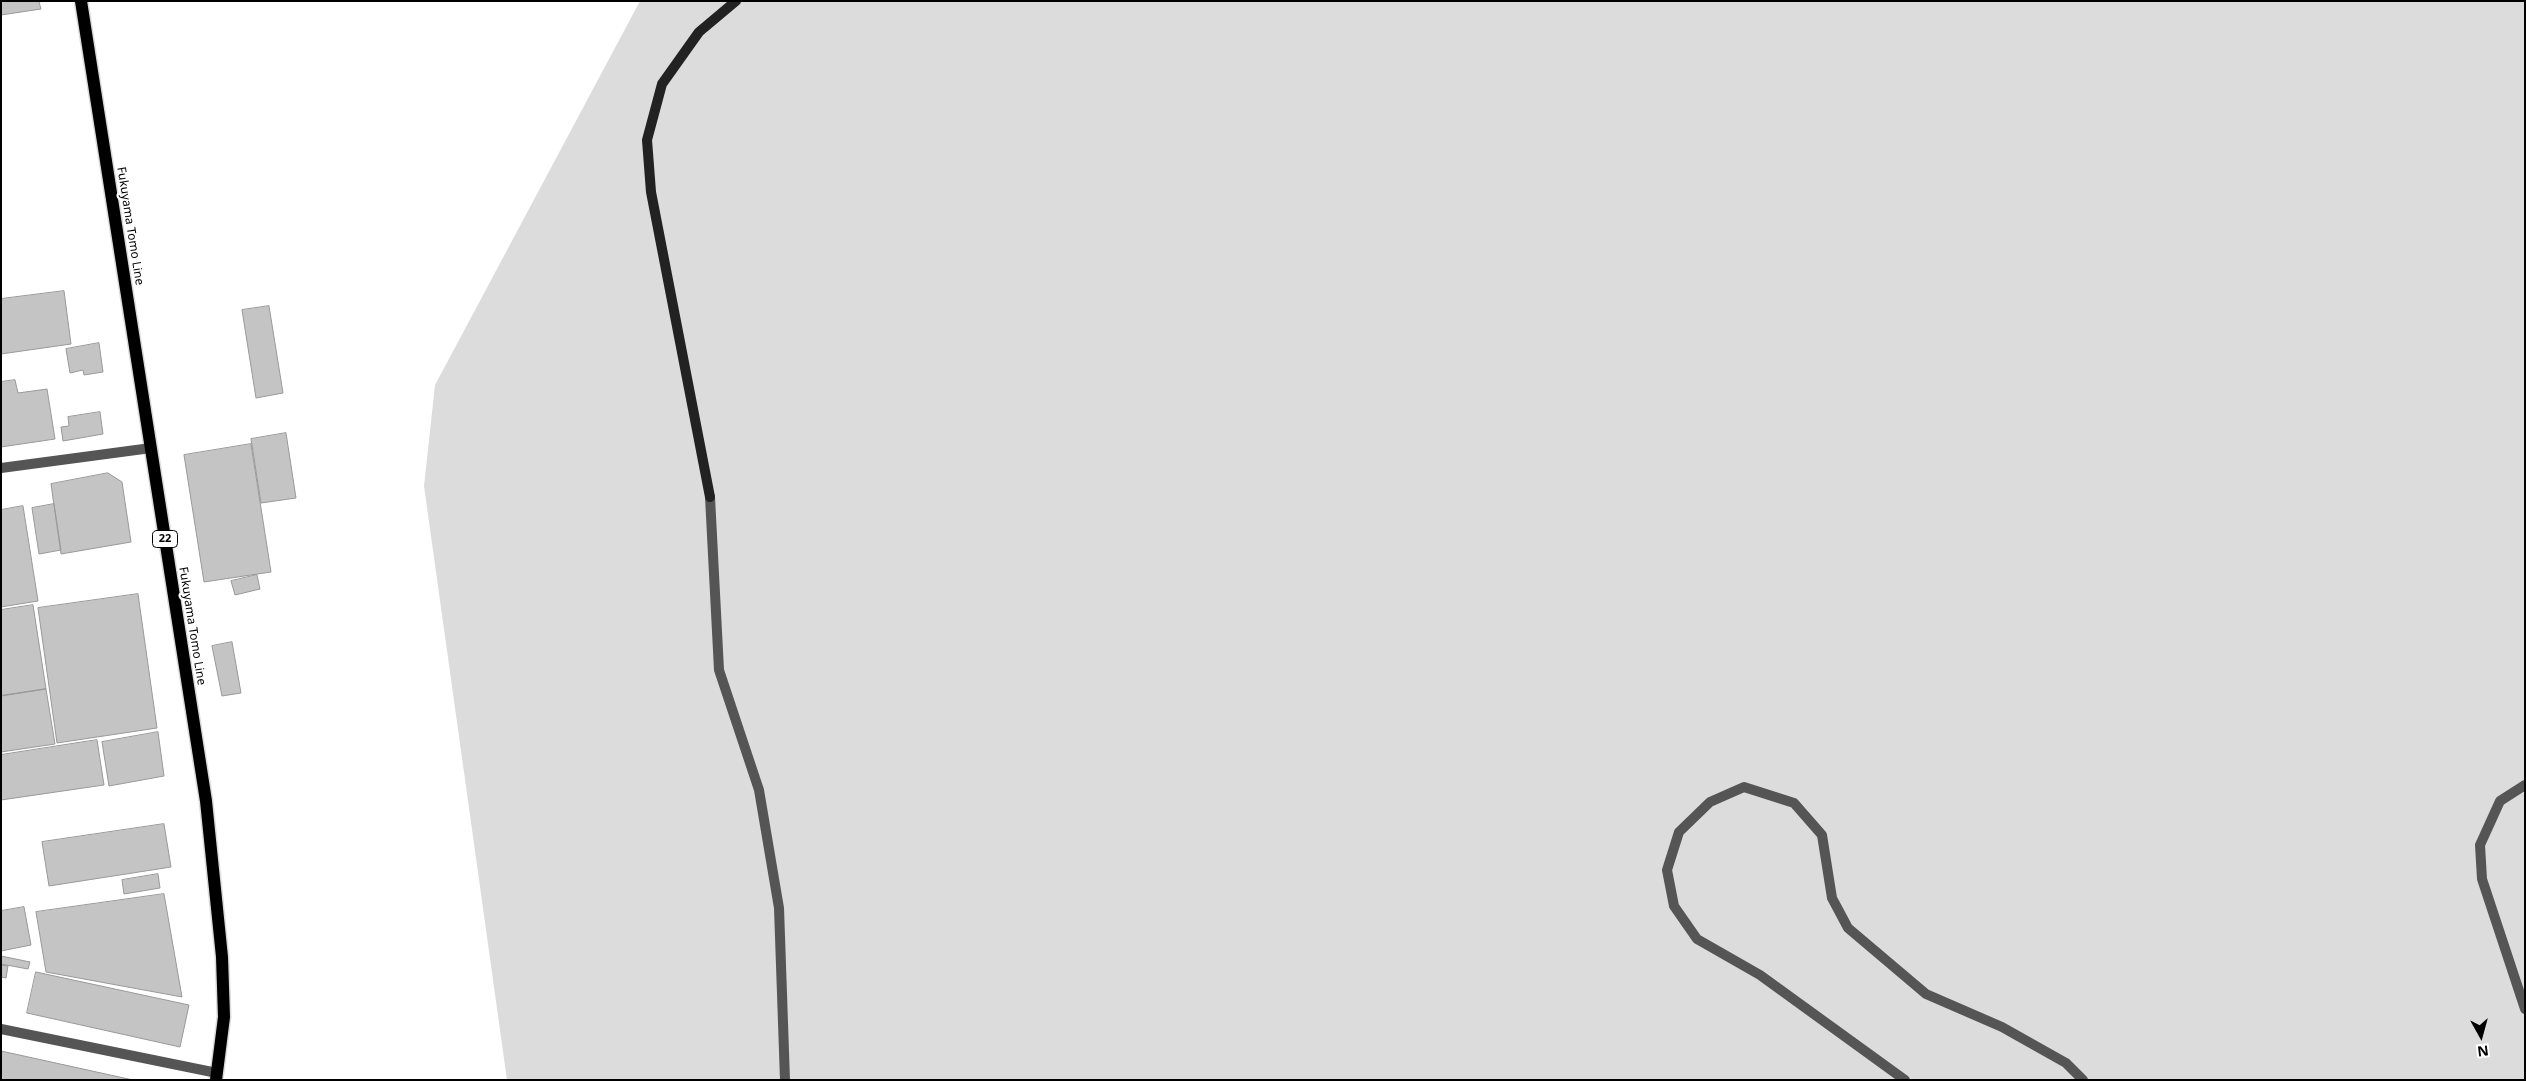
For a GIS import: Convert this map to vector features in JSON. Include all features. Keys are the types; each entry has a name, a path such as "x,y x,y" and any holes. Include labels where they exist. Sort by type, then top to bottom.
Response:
{"main road":[{"name":"Fukuyama Tomo Line","path":"81,1 206,801 222,957 224,1017 217,1076"}],"street":[{"path":"736,1 700,32 662,84 647,140 651,192 710,497 719,670 759,790 779,908 785,1080"},
{"path":"1,468 151,448"},
{"path":"2525,785 2500,801 2480,845 2482,878 2525,1009"},
{"path":"1905,1080 1760,975 1697,939 1674,906 1667,870 1679,832 1710,802 1744,787 1794,803 1822,835 1832,898 1848,928 1926,994 2002,1027 2066,1063 2083,1080"},
{"path":"1,1029 217,1076"}],"shaded area":[{"path":"640,1 2525,1 2525,1080 507,1080 424,486 435,385"}],"building":[{"path":"1,1 44,1 39,2 41,9 1,15"},
{"path":"64,291 71,344 1,354 1,299"},
{"path":"269,306 283,393 256,398 242,310"},
{"path":"99,343 103,372 84,375 83,370 70,373 66,349"},
{"path":"15,380 18,393 47,389 55,439 1,447 1,382"},
{"path":"100,412 103,434 63,441 61,427 69,426 68,417"},
{"path":"286,433 296,498 261,503 251,439"},
{"path":"251,444 271,572 204,582 184,455"},
{"path":"108,473 122,482 131,542 61,554 51,484"},
{"path":"54,504 61,550 39,554 32,508"},
{"path":"23,506 38,601 1,607 1,510"},
{"path":"257,575 260,589 235,595 231,581"},
{"path":"138,594 157,728 57,743 38,608"},
{"path":"33,605 46,689 1,696 1,610"},
{"path":"232,642 241,693 222,696 212,646"},
{"path":"46,689 55,744 1,752 1,696"},
{"path":"158,732 164,776 109,786 102,742"},
{"path":"97,740 104,785 1,800 1,755"},
{"path":"164,824 171,867 49,886 42,842"},
{"path":"158,874 160,888 124,894 122,880"},
{"path":"164,894 182,997 46,972 36,912"},
{"path":"24,907 31,945 1,951 1,911"},
{"path":"1,956 30,962 28,969 1,964"},
{"path":"1,965 8,966 6,978 1,977"},
{"path":"36,972 189,1005 180,1047 27,1013"},
{"path":"1,1051 133,1080 1,1080"}]}
